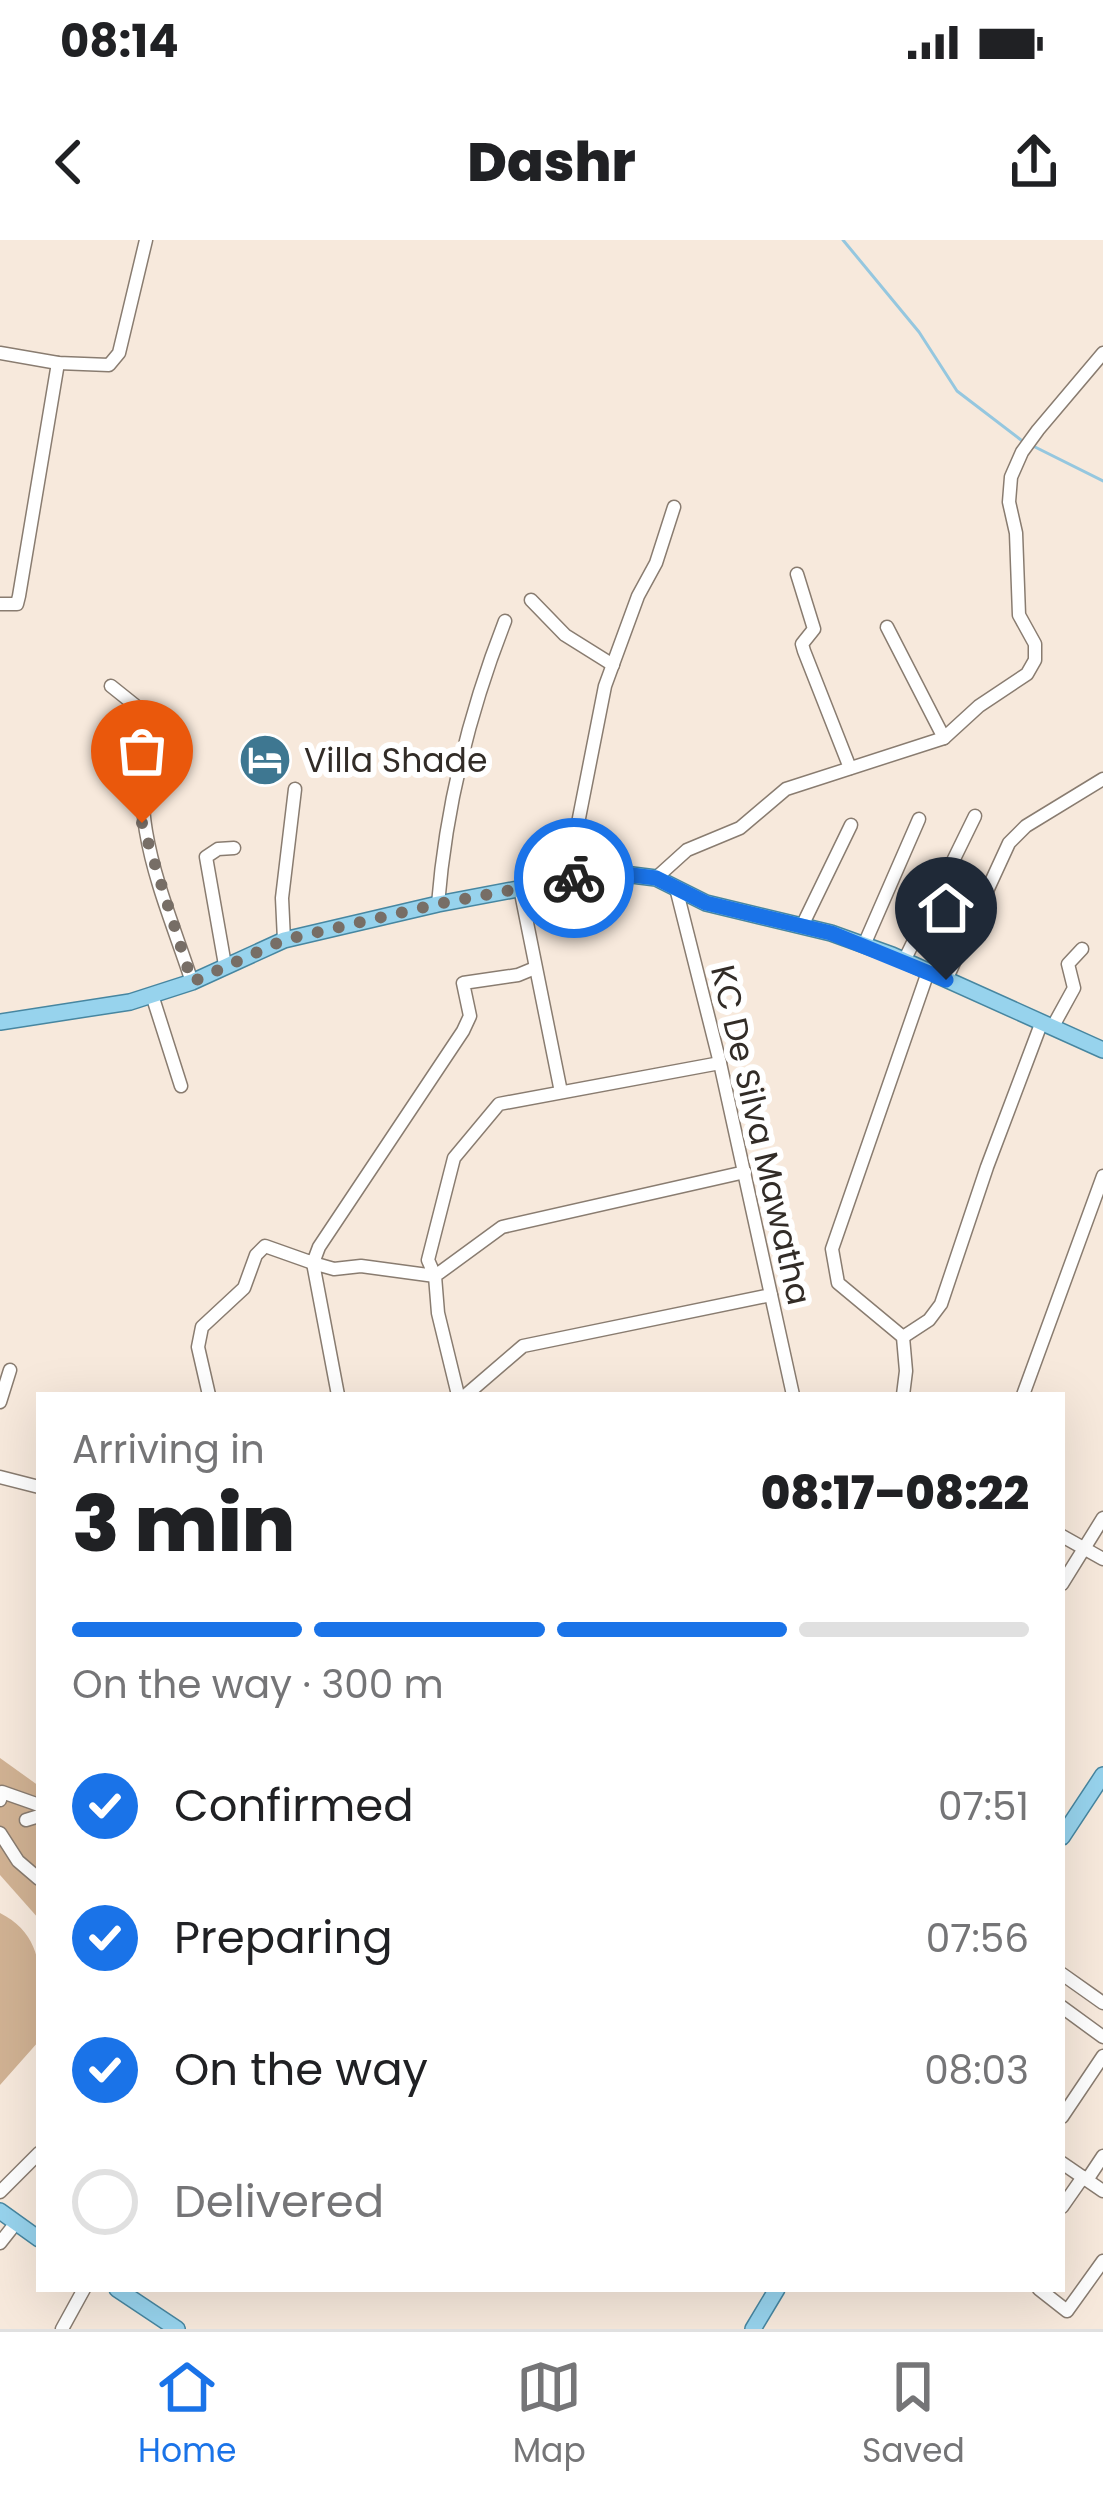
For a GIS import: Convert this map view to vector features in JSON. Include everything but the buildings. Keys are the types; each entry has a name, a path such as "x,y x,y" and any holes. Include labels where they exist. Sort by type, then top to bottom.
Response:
{"main road":[{"path":"0,1022 130,1002 192,982 284,940 438,904 608,872 656,878 706,903 864,945 1103,1050"},
{"path":"1065,1832 1103,1775"},
{"path":"0,2211 36,2237"},
{"path":"122,2292 177,2329"},
{"path":"753,2329 776,2292"}],"street":[{"path":"0,353 109,365 119,353 146,240"},
{"path":"656,878 687,850 740,828 786,789 944,738 1027,674 1035,660 1035,644 1019,615 1011,477 1038,430 1103,353"},
{"path":"0,604 17,604 20,596 58,363"},
{"path":"567,879 605,686 674,507"},
{"path":"797,574 814,629 802,644 850,768"},
{"path":"531,600 566,635 613,665"},
{"path":"438,904 456,770 479,686 506,621"},
{"path":"887,627 944,738"},
{"path":"111,686 156,722 146,745 142,823 192,982"},
{"path":"946,980 1009,843 1026,826 1103,779"},
{"path":"284,940 282,898 295,789"},
{"path":"904,961 975,816"},
{"path":"864,945 919,819"},
{"path":"802,926 851,825"},
{"path":"225,965 206,856 234,848"},
{"path":"520,888 561,1092"},
{"name":"KC De Silva Mawatha","path":"676,888 792,1392"},
{"path":"903,1337 929,1320 941,1304 987,1167 1047,1026 1074,988 1068,964 1082,949"},
{"path":"337,1392 313,1263 320,1247 463,1031 470,1016 464,983 535,968"},
{"path":"903,1392 903,1337 838,1282 832,1249 928,972"},
{"path":"152,995 181,1086"},
{"path":"461,1392 428,1260 454,1158 499,1104 720,1064"},
{"path":"208,1392 199,1347 202,1327 244,1288 256,1255 265,1246 334,1269 361,1267 435,1276 502,1227 745,1172"},
{"path":"1023,1392 1103,1176"},
{"path":"466,1392 523,1346 771,1295"},
{"path":"0,1402 10,1370"},
{"path":"0,1478 36,1486"},
{"path":"1065,1579 1103,1518"},
{"path":"1065,1538 1103,1559"},
{"path":"0,1800 2,1792 36,1803"},
{"path":"0,1834 18,1861 36,1876"},
{"path":"1065,1977 1103,2003"},
{"path":"1065,2009 1103,2036"},
{"path":"1065,2113 1103,2056"},
{"path":"0,2192 36,2156"},
{"path":"1065,2203 1103,2156"},
{"path":"1065,2164 1103,2191"},
{"path":"0,2243 15,2224"},
{"path":"1043,2292 1067,2311 1103,2261"},
{"path":"62,2329 82,2292"}],"shaded area":[{"path":"0,1758 36,1784 36,1916 0,1875"},
{"path":"0,1913 17,1924 35,1952 36,2044 0,2085"}],"waterway":[{"path":"843,240 919,332 957,391 1021,440"},
{"path":"1035,447 1103,481"}],"way so far":[{"path":"142,823 192,982 284,940 360,920 574,878"}],"place":[{"name":"Villa Shade","path":"265,760"}],"route":[{"path":"574,878 608,872 656,878 706,903 831,933 946,980"}]}
